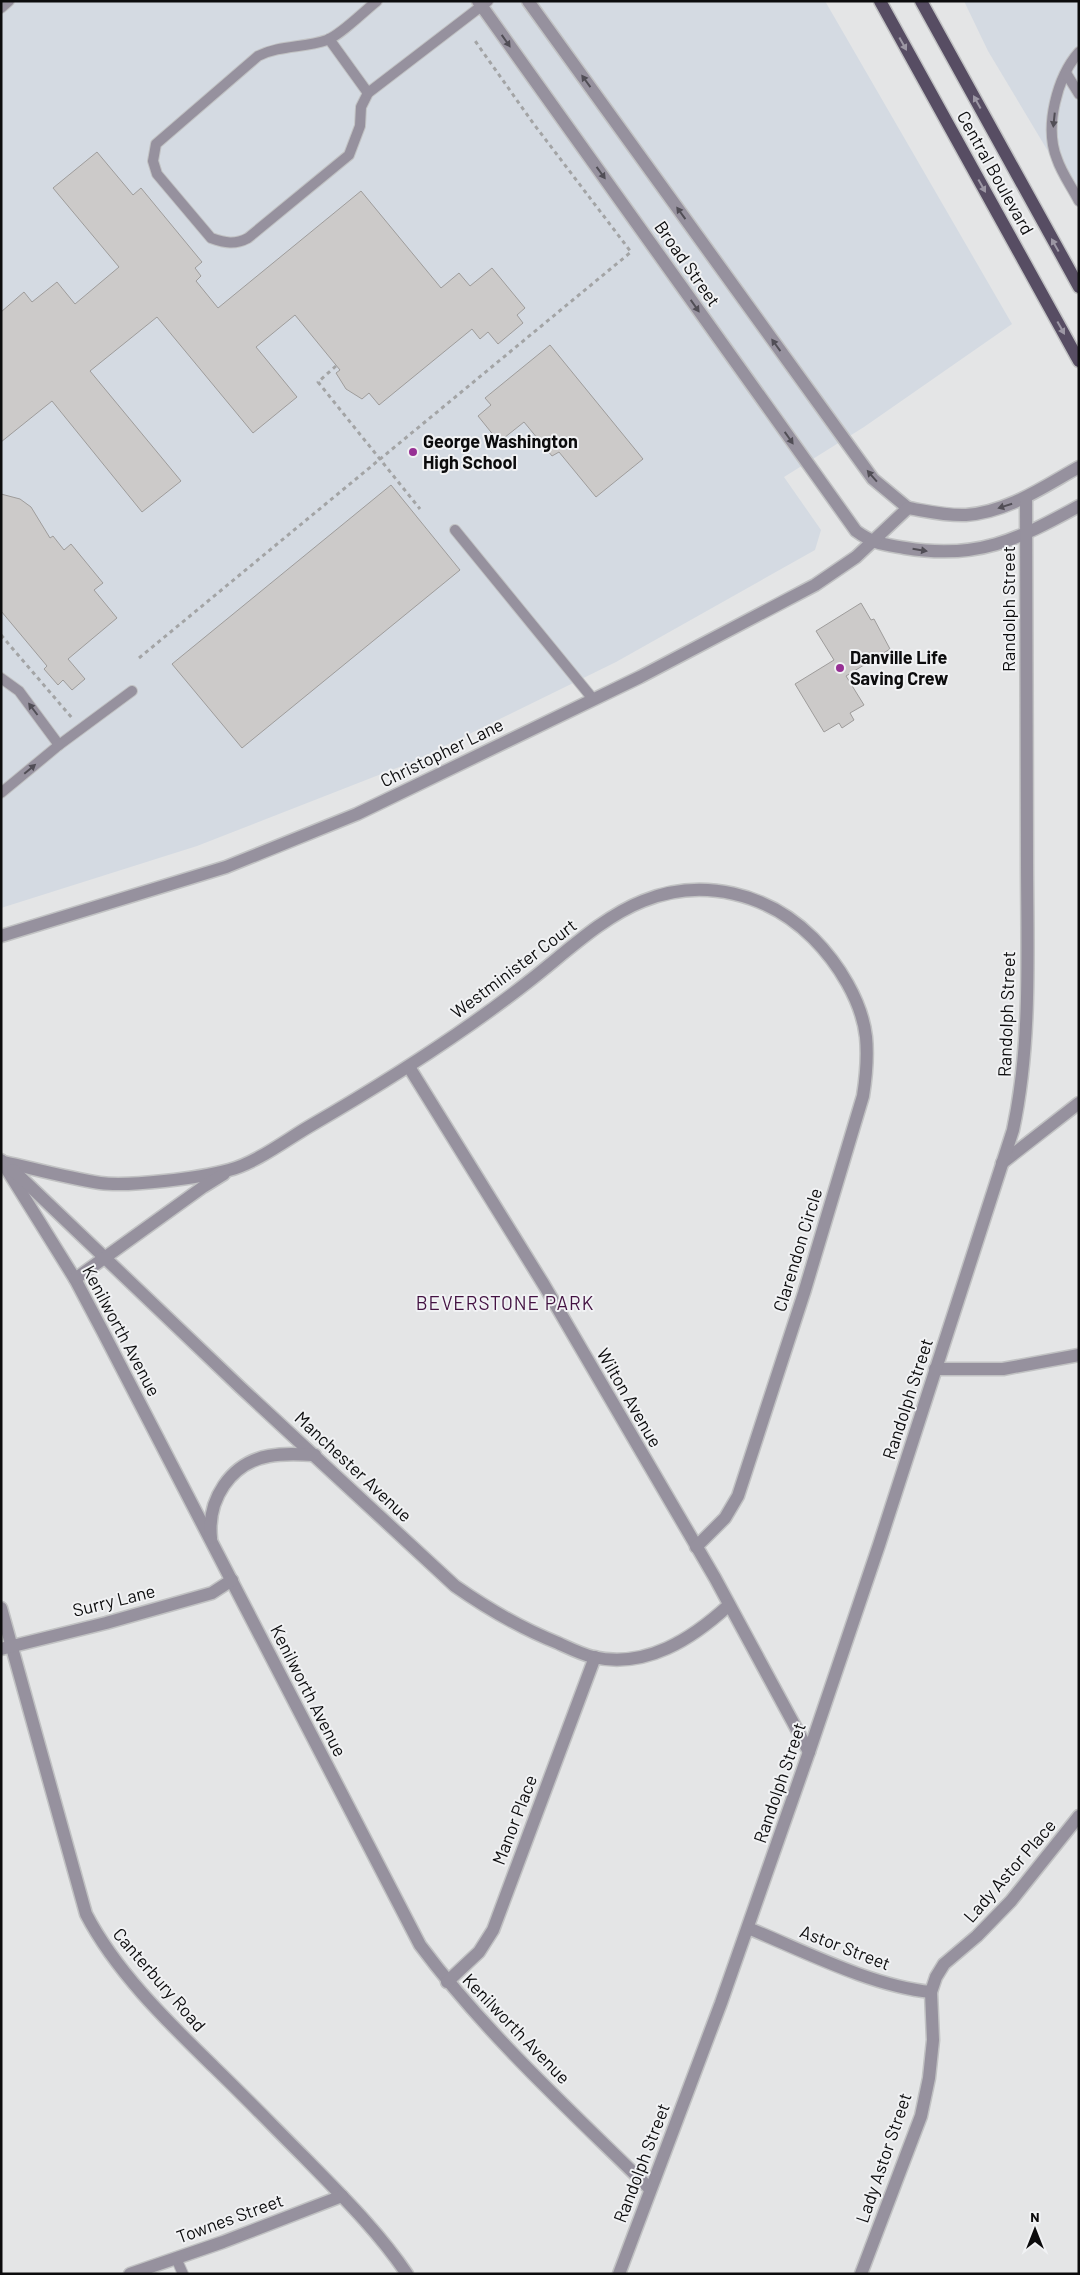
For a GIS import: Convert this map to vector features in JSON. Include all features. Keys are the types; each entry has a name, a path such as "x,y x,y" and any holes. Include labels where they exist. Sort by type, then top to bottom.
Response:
{"main road":[{"name":"Central Boulevard","path":"880,1 1079,361"},
{"name":"Central Boulevard","path":"921,1 1079,287"}],"street":[{"name":"Broad Street","path":"528,1 873,479 908,508"},
{"name":"Broad Street","path":"483,3 856,531 872,542"},
{"path":"908,508 965,515 1005,506 1026,498 1079,467"},
{"name":"Randolph Street","path":"619,2274 748,1928 809,1752 1015,1121 1024,1057 1027,968 1026,498"},
{"path":"872,542 935,552 981,549 1026,535 1079,506"},
{"name":"Christopher Lane","path":"1,936 226,867 357,814 593,700 815,585 856,557 908,508"},
{"name":"Westminister Court","path":"75,1279 103,1257 203,1187 230,1170 265,1153 409,1067 482,1018 617,913 643,900 671,892 700,889 722,891 750,898 779,911 801,926 826,953"},
{"name":"Clarendon Circle","path":"696,1547 725,1518 738,1496 804,1293 863,1096 867,1066 864,1028 848,986 826,953"},
{"name":"Wilton Avenue","path":"409,1067 544,1285 730,1605 809,1752"},
{"path":"1002,1163 1079,1104"},
{"name":"Westminister Court","path":"3,1161 102,1183 160,1181 230,1170"},
{"name":"Manchester Avenue","path":"3,1161 455,1586 494,1613 528,1632 595,1657 626,1659 645,1657 666,1650 688,1638 730,1605"},
{"name":"Kenilworth Avenue","path":"3,1161 75,1279 420,1945 447,1982 491,2033 650,2189"},
{"path":"935,1369 971,1371 1003,1369 1079,1356"},
{"path":"212,1541 212,1510 216,1497 228,1479 239,1469 254,1460 268,1456 290,1453 315,1455"},
{"name":"Surry Lane","path":"6,1647 106,1623 212,1593 232,1580"},
{"name":"Canterbury Road","path":"1,1608 6,1647 83,1905 96,1934 139,1990 176,2031 369,2224 407,2274"},
{"name":"Manor Place","path":"447,1982 479,1952 493,1930 595,1657"},
{"name":"Lady Astor Place","path":"931,1992 936,1977 944,1964 977,1936 1011,1901 1079,1816"},
{"name":"Astor Street","path":"748,1928 840,1966 898,1987 931,1992"},
{"name":"Lady Astor Street","path":"861,2274 921,2116 929,2078 932,2050 931,1992"},
{"name":"Townes Street","path":"130,2274 342,2196"}],"lane":[{"path":"1,8 9,1"},
{"path":"377,1 329,39 311,44 271,49 258,56 156,144 153,160 157,174 211,238 224,243 238,243 248,238 349,155 360,126 361,107 368,94 483,3"},
{"path":"329,39 368,94"},
{"path":"1079,52 1066,73 1058,95 1053,122 1053,141 1056,159 1079,201"},
{"path":"1066,73 1079,94"},
{"path":"455,530 593,700"},
{"path":"1,678 19,691 59,745"},
{"path":"1,793 59,745 82,730 132,691"},
{"path":"176,2258 183,2274"}],"path":[{"path":"139,658 631,252 533,123 473,38"},
{"path":"336,366 318,382 420,509"},
{"path":"1,635 82,730"}],"shaded area":[{"name":"George Washington High School","path":"1,1 825,1 1012,324 864,427 784,477 821,530 815,550 616,662 412,762 197,846 1,908"},
{"path":"964,1 1079,1 1079,203 988,51"}],"building":[{"path":"97,152 133,195 141,188 202,262 195,268 201,276 196,281 218,308 361,191 441,288 459,273 470,286 492,268 525,308 517,315 523,323 498,344 488,332 480,339 472,329 379,405 369,393 362,399 346,389 336,373 340,370 295,315 256,347 297,397 253,433 157,317 90,371 181,481 142,512 52,401 1,442 1,312 24,292 32,302 57,282 75,304 119,267 53,188"},
{"path":"550,345 643,459 596,497 559,452 552,456 524,422 499,442 478,416 491,405 485,398"},
{"path":"391,485 460,570 242,748 172,664"},
{"path":"1,494 20,499 31,507 50,538 53,536 64,550 71,544 103,583 94,590 117,618 68,659 85,679 72,690 63,680 58,685 44,669 47,666 1,611"},
{"name":"Danville Life Saving Crew","path":"861,603 871,620 874,619 890,649 846,676 864,705 850,713 854,720 842,728 839,723 824,732 795,684 834,660 816,631"}],"place":[{"name":"George Washington High School","path":"413,452"},
{"name":"Danville Life Saving Crew","path":"840,668"}],"district":[{"name":"BEVERSTONE PARK","path":"505,1303"}]}
